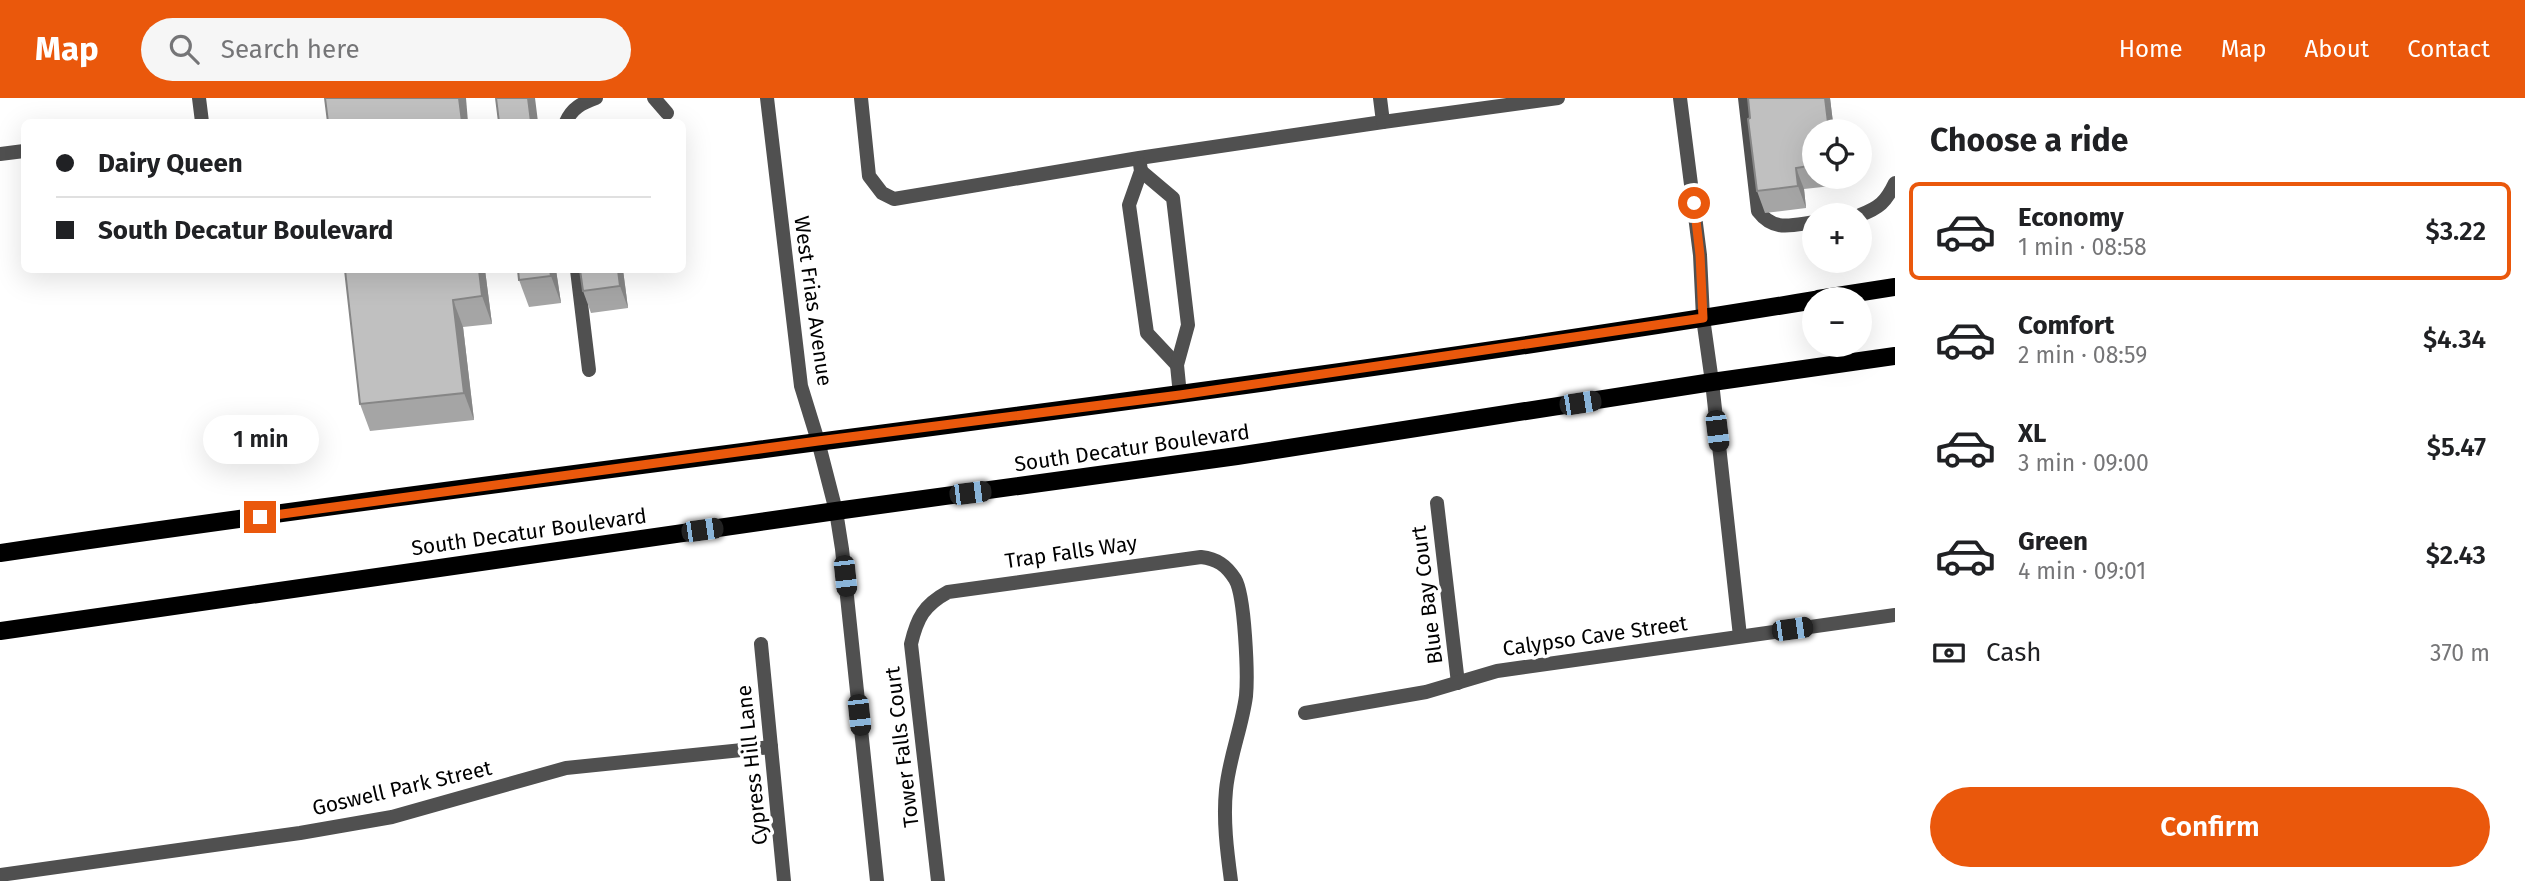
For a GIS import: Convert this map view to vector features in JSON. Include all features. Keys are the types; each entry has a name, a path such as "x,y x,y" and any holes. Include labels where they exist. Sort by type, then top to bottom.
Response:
{"main road":[{"path":"1872,290 1895,286"},
{"path":"0,553 818,441 1180,395 1802,302"},
{"name":"South Decatur Boulevard","path":"0,631 1237,456 1895,356"}],"street":[{"path":"199,98 202,119"},
{"path":"568,119 582,103 596,98"},
{"path":"654,98 667,113"},
{"name":"West Frias Avenue","path":"766,98 801,386 836,511 877,881"},
{"path":"861,98 869,176 882,193 894,199 1140,165 1383,122 1558,98"},
{"path":"1380,98 1383,122"},
{"path":"1680,98 1700,255 1703,318 1741,636"},
{"path":"1745,98 1758,211 1764,220 1778,226 1802,223"},
{"path":"0,154 21,151"},
{"path":"1140,165 1173,198 1188,325 1177,365 1180,395"},
{"path":"1140,165 1129,205 1147,333 1177,365"},
{"path":"1872,211 1880,208 1895,183"},
{"path":"577,273 589,370"},
{"name":"Blue Bay Court","path":"1437,503 1458,682"},
{"name":"Trap Falls Way","path":"924,610 932,600 948,592 1179,558 1216,559 1236,581 1241,601 1246,673 1246,695 1226,788 1231,881"},
{"name":"Tower Falls Court","path":"924,610 914,628 911,644 939,881"},
{"name":"Calypso Cave Street","path":"1304,713 1426,692 1497,671 1895,615"},
{"name":"Cypress Hill Lane","path":"761,644 784,881"},
{"name":"Goswell Park Street","path":"0,875 300,833 392,817 566,768 771,747"}],"building":[{"path":"325,98 459,98 462,119 328,119"},
{"path":"496,98 528,98 531,119 499,119"},
{"path":"1748,98 1825,98 1828,119 1802,119 1802,167 1796,168 1798,186 1757,191"},
{"path":"345,273 479,273 482,296 453,300 464,393 360,404"},
{"path":"518,273 550,273 551,276 519,280"},
{"path":"580,273 618,273 620,286 583,291"}],"route":[{"path":"260,517 1180,395 1703,318 1694,203"}]}
